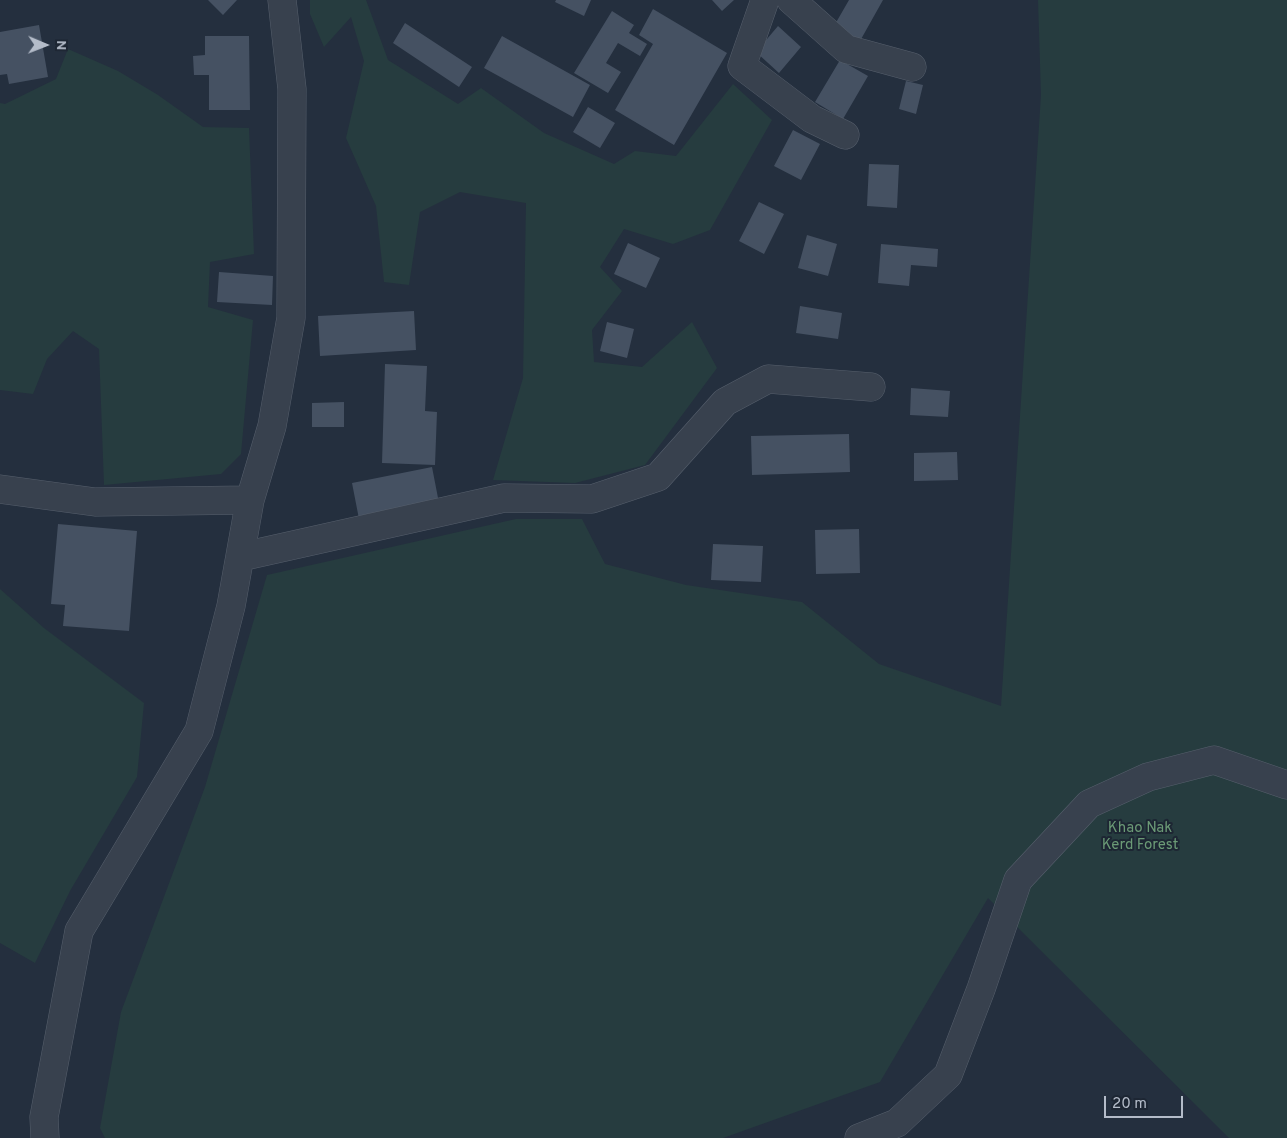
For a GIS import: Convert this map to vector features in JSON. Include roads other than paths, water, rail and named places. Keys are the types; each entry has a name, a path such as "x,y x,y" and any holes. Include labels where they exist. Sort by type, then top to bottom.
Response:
{"street":[{"path":"45,1138 44,1118 79,931 199,731 231,606 250,500 272,426 291,318 292,89 282,0"},
{"path":"765,0 742,66 812,119 845,135"},
{"path":"791,0 846,49 912,67"},
{"path":"240,557 504,498 592,499 658,478 725,402 768,379 871,387"},
{"path":"0,489 95,502 250,500"},
{"path":"859,1138 897,1123 948,1075 981,989 1018,880 1089,804 1148,777 1214,760 1287,785"}],"park label":[{"name":"Khao Nak Kerd Forest","path":"1140,838"}]}
